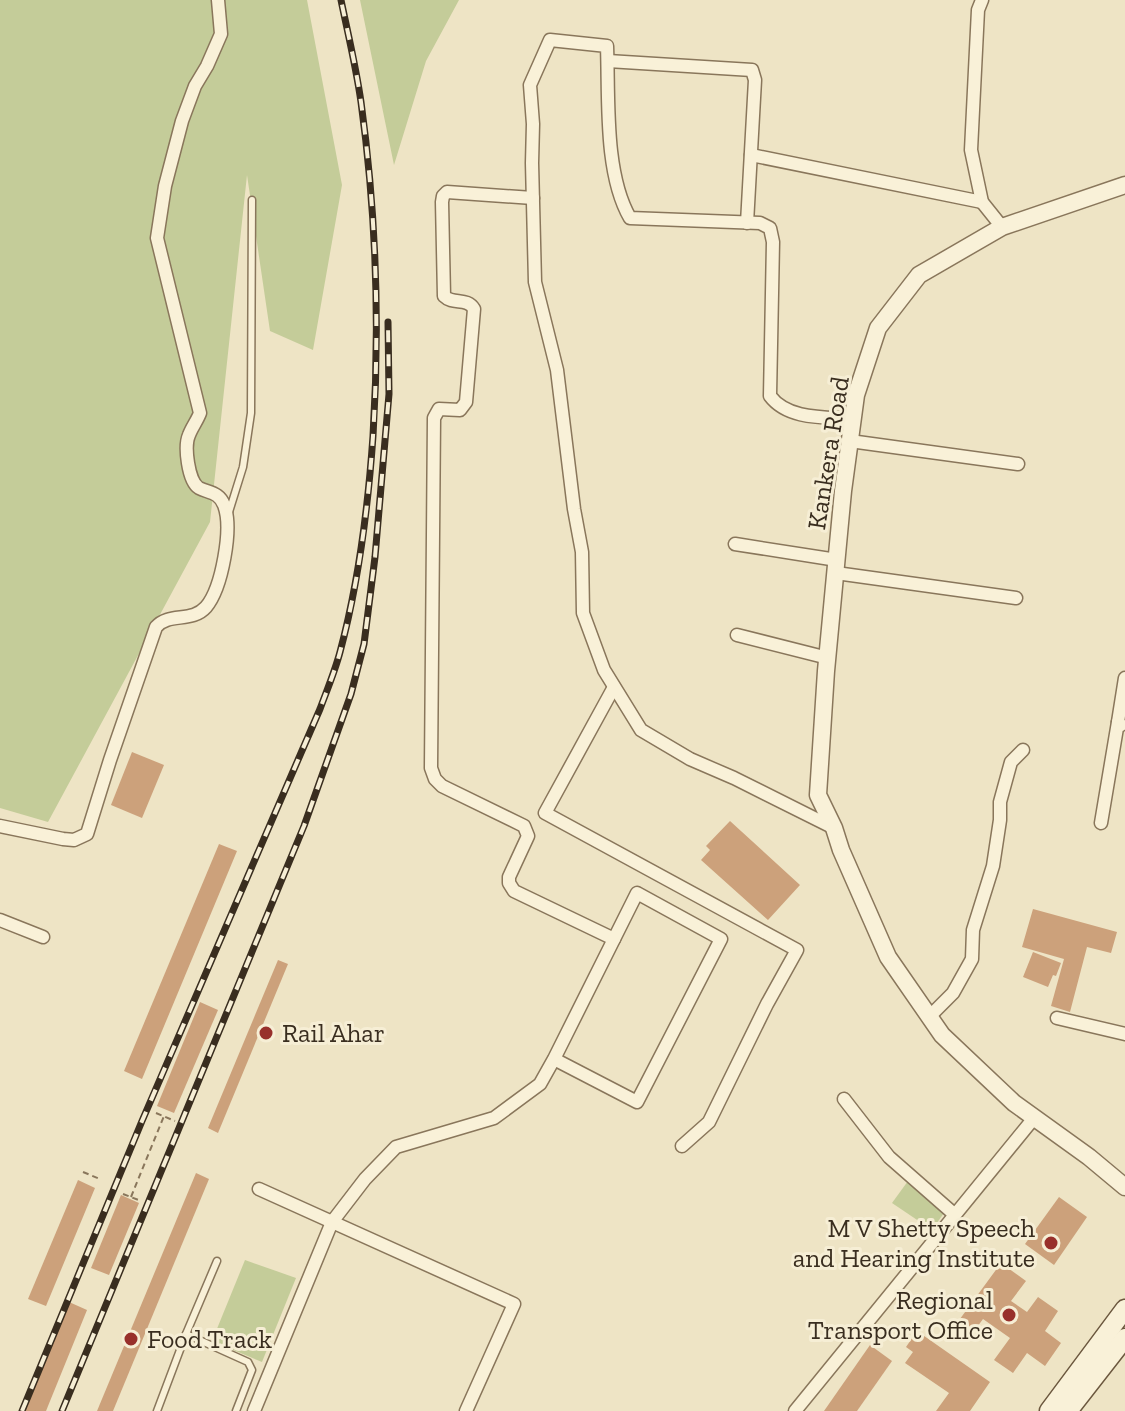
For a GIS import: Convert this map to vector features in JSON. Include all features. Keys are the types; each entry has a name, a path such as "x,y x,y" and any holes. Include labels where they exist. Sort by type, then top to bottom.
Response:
{"main road":[{"path":"1049,1411 1125,1309"},
{"path":"1068,1411 1125,1338"}],"street":[{"path":"0,826 63,839 74,840 87,834 156,627 161,621 191,617 201,612 222,576 227,519 223,503 217,495 199,488 193,482 189,467 187,440 200,413 157,238 165,186 182,121 195,86 221,34 218,0"},
{"path":"982,0 978,10 971,150 982,202 1002,227"},
{"path":"834,828 690,759 641,730 604,670 583,613 582,552 557,370 535,282 530,85 550,40 607,46 612,160 623,207 630,218 760,223 770,228 773,242 770,396 777,406 795,414 853,419"},
{"path":"608,61 752,70 755,80 747,223"},
{"path":"751,155 982,202"},
{"name":"Kankera Road","path":"1125,185 1002,227 919,275 878,328 856,395 843,491 818,795 888,957 942,1035 1014,1103 1125,1187"},
{"path":"533,198 447,192 443,196 444,296 450,301 471,304 474,309 466,402 460,410 439,409 434,418 431,768 442,786 527,830 528,836 509,877 514,891 614,939"},
{"path":"850,441 1018,464"},
{"path":"735,544 836,566 1016,598"},
{"path":"737,635 828,658"},
{"path":"1101,823 1121,725 1125,678"},
{"path":"614,687 545,813 797,950 709,1122 682,1146"},
{"path":"929,1017 953,993 972,959 973,930 993,866 1000,802 1011,762 1023,750"},
{"path":"254,1411 332,1222 365,1179 396,1147 494,1118 540,1084 637,893 721,939 637,1102 554,1059"},
{"path":"0,920 43,937"},
{"path":"1057,1018 1125,1034"},
{"path":"844,1099 889,1157 954,1214"},
{"path":"795,1411 1034,1118"},
{"path":"259,1189 514,1304 466,1411"}],"lane":[{"path":"227,519 243,467 251,413 252,200"},
{"path":"157,1411 217,1261"},
{"path":"186,1334 248,1362 252,1370 236,1411"}],"path":[{"path":"156,1113 175,1121"},
{"path":"131,1197 164,1116"},
{"path":"83,1172 100,1179"},
{"path":"123,1194 141,1201"}],"green space":[{"path":"0,0 307,0 342,185 313,350 270,331 247,175 210,522 48,822 0,808"},
{"path":"360,0 459,0 426,61 394,165"},
{"path":"908,1181 946,1210 932,1230 892,1203"},
{"path":"245,1260 296,1278 262,1362 212,1341"}],"building":[{"path":"132,752 164,765 142,818 111,805"},
{"path":"730,821 800,885 768,920 701,860 710,850 706,846"},
{"path":"219,844 237,851 142,1079 124,1071"},
{"path":"1033,909 1117,932 1111,953 1087,947 1070,1012 1051,1006 1064,959 1022,947"},
{"path":"1033,952 1061,963 1048,987 1023,977"},
{"path":"278,960 288,964 218,1133 208,1128"},
{"path":"200,1002 218,1010 174,1113 157,1106"},
{"path":"196,1173 209,1179 113,1411 97,1411"},
{"path":"78,1180 95,1188 46,1306 28,1299"},
{"path":"121,1195 139,1203 109,1275 91,1268"},
{"path":"1059,1197 1087,1217 1054,1265 1025,1244"},
{"name":"Regional Transport Office","path":"1001,1263 1026,1281 1011,1301 1027,1312 1038,1297 1058,1311 1045,1331 1061,1343 1045,1366 1027,1353 1013,1373 994,1360 1010,1338 983,1319 972,1334 957,1323"},
{"path":"69,1302 87,1310 46,1411 25,1411"},
{"path":"917,1331 990,1382 970,1411 936,1411 949,1393 905,1363 913,1352 906,1347"},
{"path":"870,1345 892,1361 857,1411 824,1411"}],"railway":[{"path":"22,1411 142,1121 320,709 347,625 362,544 373,436 376,310 366,143 357,76 341,0"},
{"path":"62,1411 304,826 351,694 364,644 375,557 389,394 388,322"}],"place":[{"name":"Rail Ahar","path":"266,1033"},
{"name":"M V Shetty Speech and Hearing Institute","path":"1051,1243"},
{"name":"Regional Transport Office","path":"1009,1315"},
{"name":"Food Track","path":"131,1339"}]}
